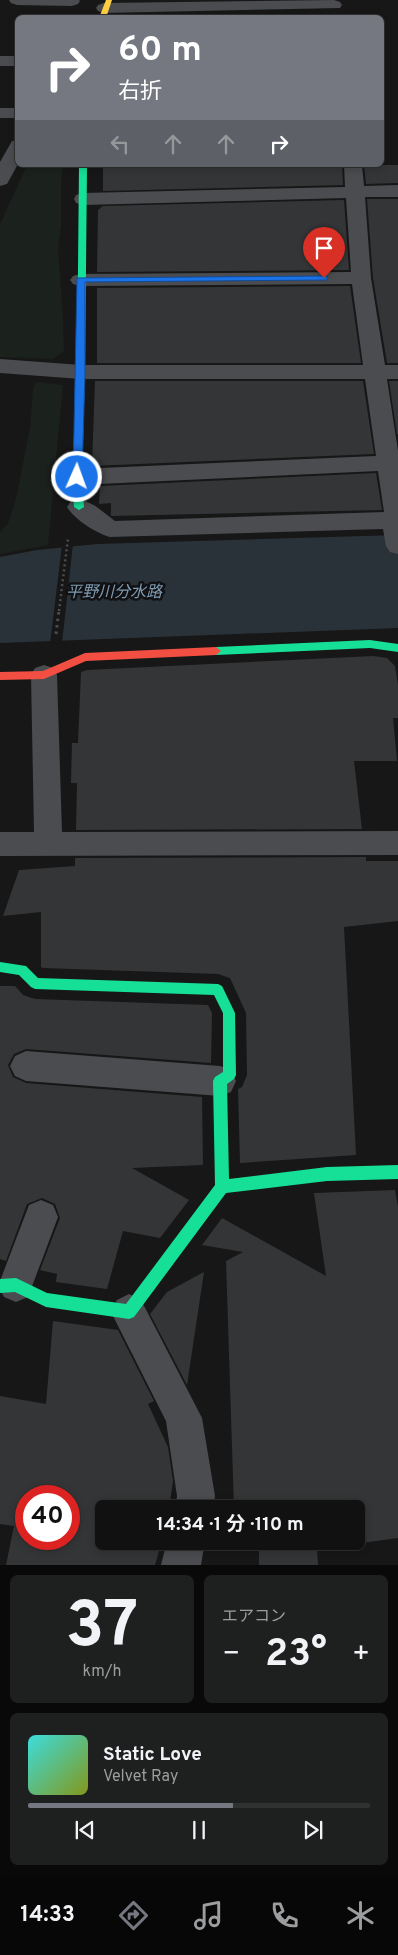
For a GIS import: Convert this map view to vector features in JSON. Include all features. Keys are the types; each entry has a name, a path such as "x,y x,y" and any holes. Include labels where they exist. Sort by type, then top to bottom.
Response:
{"street":[{"path":"17,0 72,1 67,15"},
{"path":"105,9 335,7"},
{"path":"0,61 15,61"},
{"path":"0,113 15,113"},
{"path":"0,180 15,151"},
{"path":"83,167 84,199 80,280 77,477 79,507 110,529 397,529 376,372 361,278 353,167"},
{"path":"84,199 398,191"},
{"path":"80,280 361,278"},
{"path":"0,366 80,372 398,372"},
{"path":"77,477 388,463"},
{"path":"0,676 44,675 85,657 370,644 398,648"},
{"path":"44,675 48,844"},
{"path":"0,844 398,843"},
{"path":"0,967 22,970 35,983 218,990 229,1013 229,1075 220,1081 26,1066"},
{"path":"128,1312 222,1187 220,1081"},
{"path":"222,1187 327,1174 398,1172"},
{"path":"41,1217 8,1286 46,1300 128,1312"},
{"path":"128,1312 184,1418 195,1500"},
{"path":"181,1565 184,1550"}],"path":[{"path":"56,640 68,535"}],"shaded area":[{"path":"26,167 63,167 61,227 58,247 64,351 53,359 0,357 0,224"},
{"path":"36,382 63,385 48,545 0,554 0,533 8,523 16,499 30,428 33,389"}],"water":[{"name":"平野川分水路","path":"398,535 398,628 0,643 0,557 37,550 97,544"}],"pier":[{"path":"73,544 62,643 50,644 62,545"}],"building":[{"path":"398,165 398,183 366,184 364,167"},
{"path":"103,167 342,167 343,185 103,191"},
{"path":"367,199 398,199 398,363 387,363 373,278"},
{"path":"344,200 349,270 97,272 98,210 103,206"},
{"path":"350,286 361,363 97,363 97,288"},
{"path":"95,381 363,381 374,454 92,466"},
{"path":"389,381 398,381 398,434 397,434"},
{"path":"376,473 382,510 111,516 111,503 99,504 100,486"},
{"path":"373,656 387,658 395,666 398,685 398,718 393,718 397,761 354,761 362,829 76,830 77,783 71,783 72,743 78,743 81,672 87,670"},
{"path":"366,857 366,861 398,861 398,921 344,927 356,1155 240,1163 238,1089 242,1087 247,1075 246,1013 230,978 218,974 43,968 41,967 41,912 3,916 19,870 75,866 75,858"},
{"path":"0,986 15,986 23,995 35,999 208,1005 212,1013 211,1063 26,1049 14,1054 8,1065 13,1077 26,1083 202,1097 203,1165 132,1168 189,1200 160,1238 123,1231 107,1289 56,1282 57,1274 40,1270 60,1218 55,1204 42,1198 27,1204 6,1261 0,1259"},
{"path":"395,1190 398,1207 398,1538 365,1542 365,1500 234,1500 226,1261 243,1252 202,1245 222,1218 326,1276 314,1193"},
{"path":"204,1272 187,1385 150,1314 167,1292"},
{"path":"53,1321 118,1330 154,1401 148,1404 168,1447 173,1481 170,1500 95,1500 95,1550 159,1550 155,1565 6,1565 14,1526 0,1524 0,1396 46,1404"},
{"path":"259,1550 317,1550 318,1565 259,1565"}],"traffic: fast":[{"path":"79,507 77,477 81,372 83,167"},
{"path":"216,651 370,644 398,648"},
{"path":"0,967 22,970 35,983 218,990 229,1013 229,1075 220,1081 222,1187"},
{"path":"0,1286 16,1285 46,1300 129,1312 222,1187 327,1174 398,1172"}],"traffic: slow":[{"path":"103,15 109,0"}],"traffic: jam":[{"path":"0,676 44,675 85,657 216,651"}],"route":[{"path":"77,477 80,280 324,278"}]}
